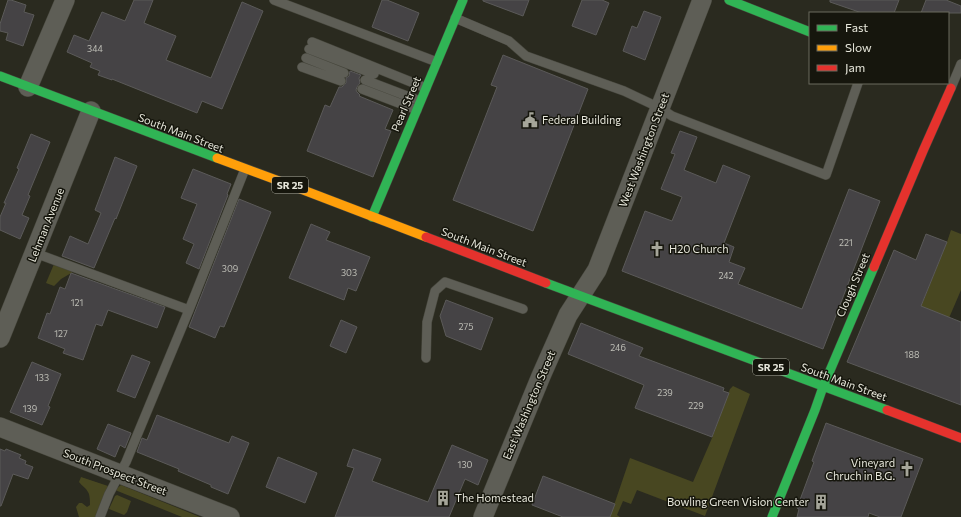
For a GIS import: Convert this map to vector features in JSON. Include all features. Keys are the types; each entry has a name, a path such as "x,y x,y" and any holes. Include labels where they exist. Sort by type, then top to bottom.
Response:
{"main road":[{"name":"Pearl Street","path":"372,217 463,0"},
{"path":"729,0 809,32"},
{"name":"South Main Street","path":"0,76 245,170 298,188 580,296 961,438"},
{"path":"948,87 961,92"},
{"name":"Clough Street","path":"772,517 823,387 923,151 948,87"}],"street":[{"path":"28,87 65,0"},
{"name":"West Washington Street","path":"580,296 597,270 653,104 702,0"},
{"name":"Lehman Avenue","path":"0,338 91,111"},
{"name":"East Washington Street","path":"483,517 541,376 568,315 580,296"},
{"name":"South Prospect Street","path":"0,428 230,517"}],"lane":[{"path":"274,0 437,62"},
{"path":"455,18 509,41 526,56 624,91 653,104 672,116 826,175 858,84"},
{"path":"311,46 422,98"},
{"path":"304,63 343,77"},
{"name":"Clough Street","path":"948,87 961,64"},
{"path":"365,80 422,98"},
{"path":"362,89 422,98"},
{"path":"100,517 109,494 120,474 189,310 245,170"},
{"path":"35,253 189,310"},
{"path":"426,358 427,322 436,291 445,282 524,309"}],"shaded area":[{"path":"951,230 961,234 961,290 949,318 916,319 947,242"},
{"path":"54,264 73,272 61,279 54,286 46,283"},
{"path":"733,386 750,394 705,516 637,490 631,504 623,501 617,515 620,517 610,517 630,458 693,482 712,438 730,389"},
{"path":"81,477 108,486 97,517 79,517 76,507 79,503 82,503 87,507 90,505 89,493 79,482"},
{"path":"121,485 200,517 182,517 115,490"},
{"path":"117,495 131,501 127,512 124,515 109,509 115,496"}],"building":[{"path":"8,0 26,5 24,12 34,15 23,46 6,40 8,33 0,31 0,24"},
{"path":"134,0 153,0 144,23 176,36 166,60 211,78 242,2 263,11 222,109 202,101 197,113 112,79 98,75 100,71 90,67 92,63 67,52 74,35 89,41 102,12 125,21"},
{"path":"382,0 387,0 419,13 408,41 372,27"},
{"path":"483,0 529,0 523,16"},
{"path":"582,0 602,0 609,3 596,35 572,26"},
{"path":"830,0 899,0 894,12 859,12 830,2"},
{"path":"926,0 946,0 961,6 961,13 921,12"},
{"path":"644,11 661,17 645,60 623,51 632,26 637,28"},
{"name":"Federal Building","path":"503,55 588,89 533,231 453,200 497,87 491,85"},
{"path":"350,71 361,75 359,78 360,83 356,90 360,95 359,96 393,110 385,129 391,131 373,177 307,151 325,105 330,107 339,87 342,87 346,83 346,78 349,76"},
{"path":"680,131 697,137 684,170 716,183 723,165 750,176 724,243 734,247 729,262 745,268 738,284 802,309 849,189 880,201 823,349 622,271 645,211 672,221 682,197 661,189 675,154 671,153"},
{"path":"31,134 50,142 28,195 30,196 22,215 29,218 20,239 0,230 0,217 6,203 4,203 19,169 17,168"},
{"path":"115,157 137,166 116,219 115,218 94,268 62,256 70,236 88,244 101,213 95,210"},
{"path":"193,169 231,184 199,269 186,263 194,244 183,239 197,204 181,198"},
{"path":"239,199 271,212 224,327 220,326 215,338 189,327"},
{"path":"311,224 330,232 326,240 370,257 356,291 348,288 344,300 289,278"},
{"path":"926,234 947,242 921,306 961,322 961,405 847,362 894,250 916,260"},
{"path":"71,273 165,307 157,328 108,310 102,326 96,324 83,360 63,353 65,349 38,338 47,313 50,314 60,287 65,289"},
{"path":"446,300 493,318 481,350 446,336 440,316"},
{"path":"341,320 357,327 346,353 330,346"},
{"path":"581,323 643,348 639,356 724,388 723,391 729,393 712,437 635,408 644,385 568,354"},
{"path":"132,355 150,362 135,398 117,391"},
{"path":"32,362 61,374 48,406 50,407 42,425 10,412"},
{"path":"157,415 229,443 232,436 249,443 228,494 178,471 179,469 137,452 142,438 147,440"},
{"path":"826,423 923,459 901,517 880,517 869,513 868,517 797,517 799,509 797,508 814,462 812,461"},
{"path":"108,424 131,433 125,448 120,445 115,457 97,449"},
{"path":"452,445 488,460 478,485 465,479 449,517 335,517 354,468 347,466 353,449 381,459 372,481 428,502"},
{"path":"0,449 5,451 6,449 21,455 19,458 26,461 25,464 33,467 28,479 13,474 1,506 0,506"},
{"path":"278,457 317,473 305,503 266,487"},
{"path":"543,476 615,504 610,517 563,517 532,505"}],"traffic: fast":[{"path":"372,217 463,0"},
{"path":"729,0 809,32"},
{"path":"0,76 217,158"},
{"path":"772,517 823,387 874,267"},
{"path":"546,283 887,410"}],"traffic: slow":[{"path":"217,158 426,237"}],"traffic: jam":[{"path":"874,267 951,88"},
{"path":"426,237 546,283"},
{"path":"887,410 961,438"}],"place":[{"name":"Federal Building","path":"530,120"},
{"name":"H20 Church","path":"657,249"},
{"name":"Vineyard Chruch in B.G.","path":"907,469"},
{"name":"The Homestead","path":"443,498"},
{"name":"Bowling Green Vision Center","path":"821,502"}]}
